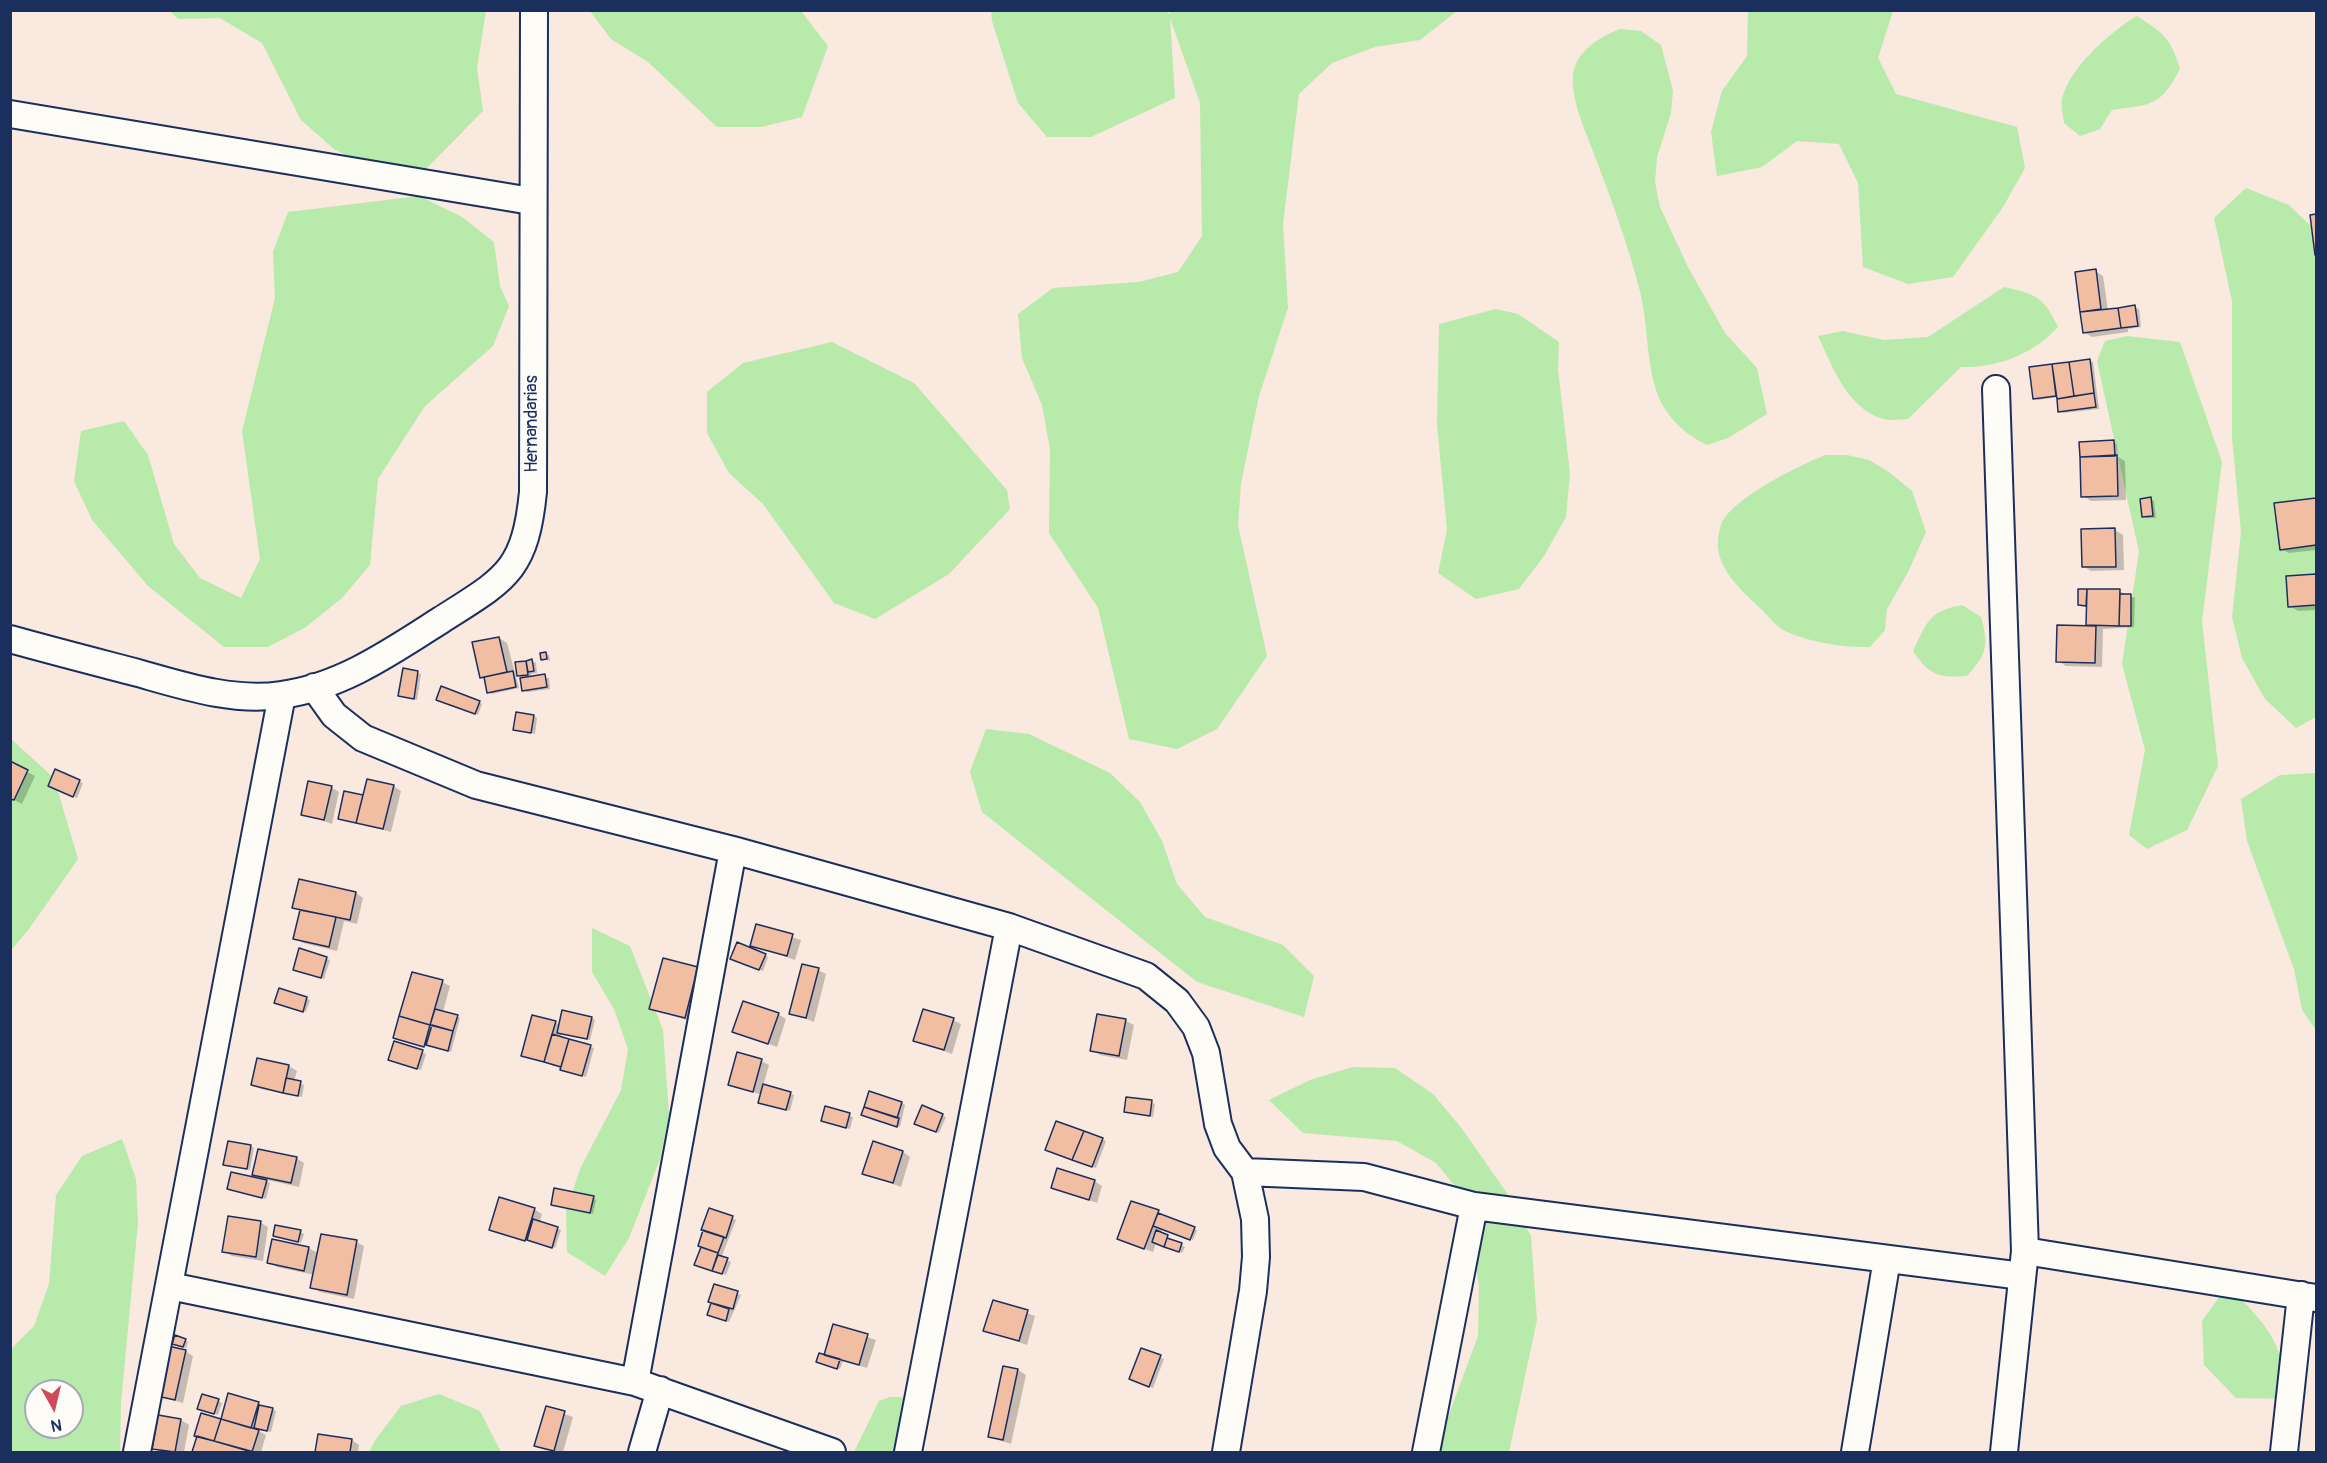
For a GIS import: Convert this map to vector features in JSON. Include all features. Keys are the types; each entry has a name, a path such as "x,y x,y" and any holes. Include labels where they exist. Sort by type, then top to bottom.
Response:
{"street":[{"name":"Hernandarias","path":"10,639 195,689 242,696 282,695 314,687 373,664 489,590 511,568 524,546 532,492 531,201 534,10"},
{"path":"10,114 531,201"},
{"path":"1996,389 2025,1251 2004,1452"},
{"path":"314,687 334,715 363,738 476,784 733,850 1010,927 1146,976 1177,1001 1196,1027 1206,1053 1221,1132 1227,1148 1245,1172 1255,1219 1256,1257 1253,1292 1226,1452"},
{"path":"137,1452 282,695"},
{"path":"635,1382 733,850"},
{"path":"908,1452 1010,927"},
{"path":"1245,1172 1364,1177 1474,1206 2022,1276"},
{"path":"1426,1452 1474,1206"},
{"path":"2025,1251 2309,1297 2284,1452"},
{"path":"1855,1452 1887,1259"},
{"path":"170,1286 635,1382 832,1452"},
{"path":"642,1452 660,1390"}],"green space":[{"path":"1172,10 1457,11 1420,40 1375,47 1332,63 1299,94 1283,224 1288,308 1259,396 1241,483 1238,525 1267,656 1217,729 1177,749 1129,739 1098,608 1049,533 1050,449 1042,405 1022,358 1018,314 1053,288 1139,282 1178,272 1202,236 1200,103 1170,18 1175,98 1091,137 1047,137 1018,103 992,21 991,11 1167,11 1169,14"},
{"path":"170,11 486,11 477,68 483,111 420,175 373,169 334,149 301,120 262,43 220,18 178,19"},
{"path":"590,11 801,11 828,46 802,117 761,127 717,127 648,62 611,39"},
{"path":"1748,11 1893,11 1878,58 1896,94 2017,127 2025,168 2003,207 1953,277 1908,284 1863,267 1858,183 1839,144 1797,141 1762,167 1717,176 1711,132 1722,91 1747,56"},
{"path":"2137,16 2165,37 2180,69 2167,91 2154,102 2112,110 2100,129 2080,136 2064,123 2062,99 2066,87 2092,52 2115,31"},
{"path":"1620,29 1641,31 1661,45 1673,91 1671,113 1657,157 1655,182 1660,207 1688,267 1725,333 1757,368 1767,414 1728,438 1707,445 1676,423 1664,408 1656,390 1650,366 1643,303 1635,271 1575,98 1573,74 1579,58 1597,40"},
{"path":"2246,188 2289,205 2316,231 2316,717 2296,728 2265,699 2242,658 2232,617 2241,532 2232,438 2232,301 2214,218"},
{"path":"419,196 462,217 494,242 500,286 509,306 493,346 425,406 378,479 370,565 342,598 306,627 268,647 224,647 148,586 92,520 74,481 81,431 124,421 148,455 174,544 200,578 241,598 260,559 242,431 275,298 273,252 288,212"},
{"path":"2004,287 2038,298 2048,309 2058,327 2038,345 2014,358 1988,365 1961,367 1908,419 1884,419 1860,406 1843,385 1818,336 1843,331 1884,340 1928,337"},
{"path":"1496,309 1518,314 1559,342 1558,369 1570,474 1566,517 1544,556 1519,589 1476,599 1438,573 1447,530 1437,424 1439,324"},
{"path":"2127,336 2180,342 2222,462 2202,621 2218,766 2187,830 2147,849 2129,835 2145,750 2122,664 2139,552 2097,361 2105,341"},
{"path":"832,342 914,383 1007,490 1010,509 949,574 875,619 834,603 763,504 729,473 707,433 707,392 743,363"},
{"path":"1826,455 1847,455 1869,460 1889,472 1912,491 1926,532 1908,572 1887,609 1885,630 1870,647 1827,643 1794,635 1782,629 1734,582 1718,550 1721,525 1737,505 1767,484"},
{"path":"1962,605 1981,617 1985,649 1967,676 1935,673 1924,665 1913,651 1930,619 1942,611"},
{"path":"986,729 1029,734 1110,773 1140,802 1162,841 1177,884 1205,917 1283,945 1314,976 1304,1017 1197,982 982,812 970,772"},
{"path":"11,739 54,778 78,859 29,929 11,950"},
{"path":"2316,773 2316,1030 2302,1010 2294,969 2247,841 2241,799 2280,775"},
{"path":"592,928 630,946 663,1030 669,1115 660,1159 629,1238 605,1276 567,1252 566,1210 581,1167 621,1090 628,1049 614,1009 592,972"},
{"path":"1353,1067 1395,1068 1433,1094 1463,1130 1511,1199 1531,1236 1537,1320 1509,1452 1435,1452 1478,1336 1479,1286 1464,1197 1436,1163 1397,1141 1303,1133 1269,1100 1310,1080"},
{"path":"122,1139 136,1179 138,1223 121,1403 120,1452 11,1452 11,1349 34,1326 49,1284 56,1195 82,1156"},
{"path":"2227,1286 2254,1312 2271,1336 2282,1362 2291,1399 2236,1398 2204,1365 2202,1321"},
{"path":"439,1394 480,1411 501,1452 369,1452 401,1406"},
{"path":"890,1397 901,1397 921,1408 926,1431 922,1452 854,1452 879,1401"}],"building":[{"path":"2316,214 2316,254 2315,255 2310,215"},
{"path":"2096,269 2101,309 2080,312 2075,272"},
{"path":"2135,305 2138,326 2121,328 2118,308"},
{"path":"2118,308 2121,328 2083,333 2080,312"},
{"path":"2090,359 2094,393 2074,396 2069,362"},
{"path":"2069,362 2074,396 2057,399 2052,364"},
{"path":"2052,364 2056,396 2033,399 2029,367"},
{"path":"2094,393 2096,407 2058,412 2057,399"},
{"path":"2114,440 2115,456 2080,457 2079,442"},
{"path":"2117,455 2118,496 2081,497 2080,457"},
{"path":"2151,497 2153,516 2142,517 2140,499"},
{"path":"2316,498 2316,545 2280,550 2274,503"},
{"path":"2115,528 2116,567 2082,567 2081,529"},
{"path":"2316,574 2316,605 2288,607 2286,576"},
{"path":"2078,589 2087,589 2086,606 2078,605"},
{"path":"2087,589 2120,589 2119,626 2086,625"},
{"path":"2120,594 2131,594 2131,626 2119,626"},
{"path":"2057,625 2096,626 2095,663 2056,662"},
{"path":"499,637 507,672 480,678 472,642"},
{"path":"546,652 547,659 541,660 540,653"},
{"path":"532,659 534,671 528,672 526,661"},
{"path":"526,661 528,675 517,676 515,662"},
{"path":"403,668 418,671 414,699 398,696"},
{"path":"513,671 516,687 487,693 484,677"},
{"path":"545,674 547,687 522,691 520,678"},
{"path":"441,686 480,701 475,714 436,700"},
{"path":"516,712 534,715 531,733 513,730"},
{"path":"10,761 28,770 14,800 10,799"},
{"path":"55,769 80,780 73,797 48,786"},
{"path":"367,779 394,785 383,829 356,823"},
{"path":"308,781 332,786 324,820 301,815"},
{"path":"344,791 363,795 356,823 338,819"},
{"path":"299,879 356,892 350,920 292,908"},
{"path":"300,910 336,917 329,947 293,939"},
{"path":"756,924 793,934 787,956 750,946"},
{"path":"737,942 766,954 759,970 730,959"},
{"path":"299,948 327,957 321,978 293,970"},
{"path":"663,958 698,967 685,1018 649,1009"},
{"path":"802,964 819,968 806,1018 789,1014"},
{"path":"412,972 443,980 430,1025 399,1016"},
{"path":"279,988 307,997 303,1012 274,1003"},
{"path":"743,1001 779,1013 768,1044 732,1032"},
{"path":"435,1009 458,1015 453,1031 430,1025"},
{"path":"923,1009 954,1018 944,1050 913,1041"},
{"path":"562,1010 592,1017 587,1039 557,1033"},
{"path":"1097,1014 1126,1019 1119,1056 1090,1051"},
{"path":"532,1015 556,1021 544,1062 521,1056"},
{"path":"399,1016 430,1025 424,1047 393,1038"},
{"path":"432,1025 453,1031 448,1051 426,1045"},
{"path":"552,1034 569,1039 561,1067 544,1062"},
{"path":"569,1039 591,1045 582,1076 560,1070"},
{"path":"394,1041 423,1050 417,1069 388,1060"},
{"path":"737,1052 762,1059 753,1092 728,1085"},
{"path":"257,1058 289,1065 283,1093 251,1085"},
{"path":"286,1078 301,1081 298,1096 283,1093"},
{"path":"763,1084 791,1092 786,1110 758,1103"},
{"path":"869,1091 902,1102 897,1118 864,1107"},
{"path":"1126,1097 1152,1100 1150,1116 1124,1112"},
{"path":"922,1105 943,1114 936,1132 914,1124"},
{"path":"825,1106 850,1113 846,1128 821,1121"},
{"path":"864,1107 899,1118 897,1127 861,1115"},
{"path":"1056,1121 1084,1131 1072,1160 1045,1150"},
{"path":"1084,1131 1103,1138 1092,1167 1072,1160"},
{"path":"228,1141 251,1145 247,1169 223,1165"},
{"path":"873,1141 903,1151 893,1183 862,1174"},
{"path":"258,1149 297,1157 291,1183 252,1175"},
{"path":"1057,1168 1095,1180 1089,1200 1051,1188"},
{"path":"231,1172 267,1180 262,1198 227,1189"},
{"path":"554,1188 594,1196 590,1213 551,1205"},
{"path":"499,1197 535,1208 525,1241 489,1230"},
{"path":"1131,1201 1159,1210 1144,1249 1117,1239"},
{"path":"709,1208 733,1216 726,1238 701,1230"},
{"path":"1158,1213 1195,1227 1190,1240 1153,1226"},
{"path":"228,1216 261,1221 256,1257 222,1252"},
{"path":"533,1219 558,1227 552,1248 527,1240"},
{"path":"275,1225 301,1230 298,1242 273,1236"},
{"path":"703,1230 724,1237 718,1253 698,1246"},
{"path":"1156,1230 1168,1235 1164,1247 1152,1242"},
{"path":"321,1234 357,1240 347,1295 310,1288"},
{"path":"1167,1238 1182,1243 1179,1252 1164,1247"},
{"path":"272,1239 309,1247 304,1271 267,1263"},
{"path":"701,1247 718,1253 712,1271 694,1265"},
{"path":"718,1255 728,1258 722,1274 712,1271"},
{"path":"714,1284 738,1291 733,1309 708,1302"},
{"path":"993,1300 1028,1310 1019,1341 983,1331"},
{"path":"711,1303 729,1309 726,1321 707,1315"},
{"path":"833,1324 868,1334 859,1365 824,1355"},
{"path":"175,1335 186,1339 183,1347 172,1344"},
{"path":"168,1346 186,1350 175,1400 157,1396"},
{"path":"1141,1348 1161,1355 1149,1387 1129,1379"},
{"path":"819,1353 840,1359 837,1369 816,1362"},
{"path":"1003,1366 1018,1369 1003,1440 988,1437"},
{"path":"228,1393 259,1402 251,1428 221,1419"},
{"path":"202,1394 219,1399 214,1414 197,1409"},
{"path":"259,1405 273,1408 267,1431 254,1428"},
{"path":"546,1406 565,1411 554,1451 534,1446"},
{"path":"201,1413 221,1419 214,1441 194,1436"},
{"path":"158,1415 181,1419 175,1452 152,1449"},
{"path":"221,1419 259,1430 252,1452 214,1441"},
{"path":"318,1434 352,1439 350,1452 315,1452"},
{"path":"197,1436 214,1441 254,1452 192,1452"}]}
